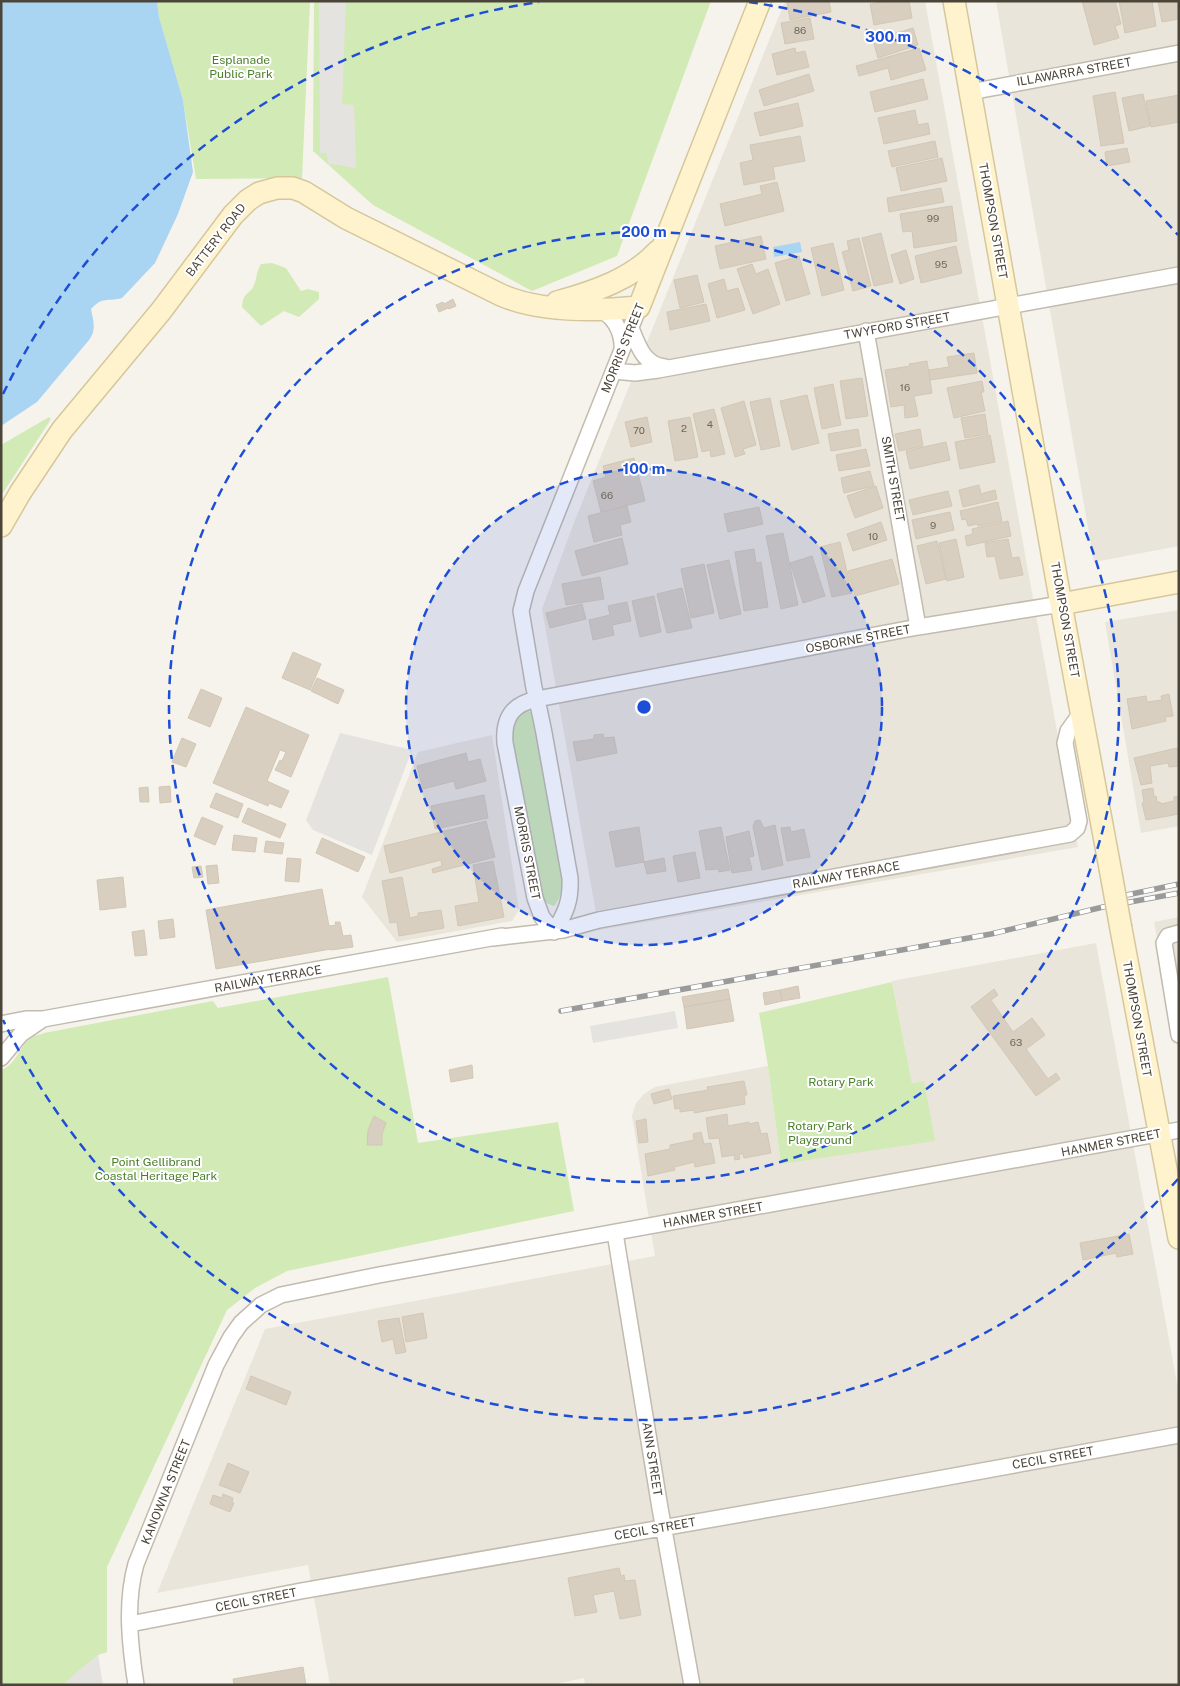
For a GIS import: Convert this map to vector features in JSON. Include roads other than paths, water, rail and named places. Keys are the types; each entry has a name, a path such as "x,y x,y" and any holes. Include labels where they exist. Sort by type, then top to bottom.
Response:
{"street":[{"name":"MORRIS STREET","path":"537,699 522,704 512,711 507,722 505,736 535,898 540,915 554,932 568,904 570,884 537,699 521,615 522,604 760,1"},
{"name":"THOMPSON STREET","path":"954,1 1121,929 1169,1132 1179,1238"},
{"name":"ILLAWARRA STREET","path":"970,92 1179,54"},
{"name":"BATTERY ROAD","path":"1,526 20,493 62,430 161,311 233,215 258,193 277,188 293,188 304,192 362,226 501,294 525,303 590,301 609,290 640,305"},
{"name":"BATTERY ROAD","path":"590,301 614,282 635,272 648,262 663,246"},
{"name":"TWYFORD STREET","path":"614,371 642,372 674,368 866,331 1179,275"},
{"path":"590,301 614,322 621,334 622,350"},
{"path":"631,328 639,348 647,360 660,367 674,368"},
{"name":"SMITH STREET","path":"866,331 918,627"},
{"name":"OSBORNE STREET","path":"537,699 918,627 1061,604 1179,582"},
{"name":"RAILWAY TERRACE","path":"1,1024 26,1019 43,1020 493,938 554,932 599,920 1070,834 1077,828 1079,821 1065,743 1068,731 1081,713"},
{"name":"RAILWAY TERRACE","path":"493,938 535,926 538,917 535,898"},
{"path":"1179,933 1168,936 1164,943 1179,1035"},
{"name":"RAILWAY TERRACE","path":"4,1056 21,1034 43,1020"},
{"name":"RAILWAY TERRACE","path":"1,1029 7,1034 9,1042 4,1056"},
{"name":"HANMER STREET","path":"251,1312 274,1298 290,1293 1169,1132"},
{"name":"ANN STREET","path":"616,1233 664,1528 692,1685"},
{"name":"KANOWNA STREET","path":"136,1685 130,1643 130,1624 132,1582 136,1564 220,1356 236,1330 251,1312"},
{"name":"CECIL STREET","path":"130,1624 301,1590 664,1528 1179,1435"}],"water":[{"path":"1,1 157,1 159,17 183,100 193,172 178,214 155,263 122,298 99,302 91,309 94,329 89,340 37,402 1,426"},
{"path":"800,242 802,252 774,257 773,247"}],"railway":[{"path":"1122,896 1179,884"},
{"path":"561,1011 991,934 1103,907 1179,893"}],"park label":[{"name":"Esplanade Public Park","path":"241,67"},
{"name":"Rotary Park","path":"841,1082"},
{"name":"Rotary Park Playground","path":"820,1133"},
{"name":"Point Gellibrand Coastal Heritage Park","path":"156,1169"}]}
